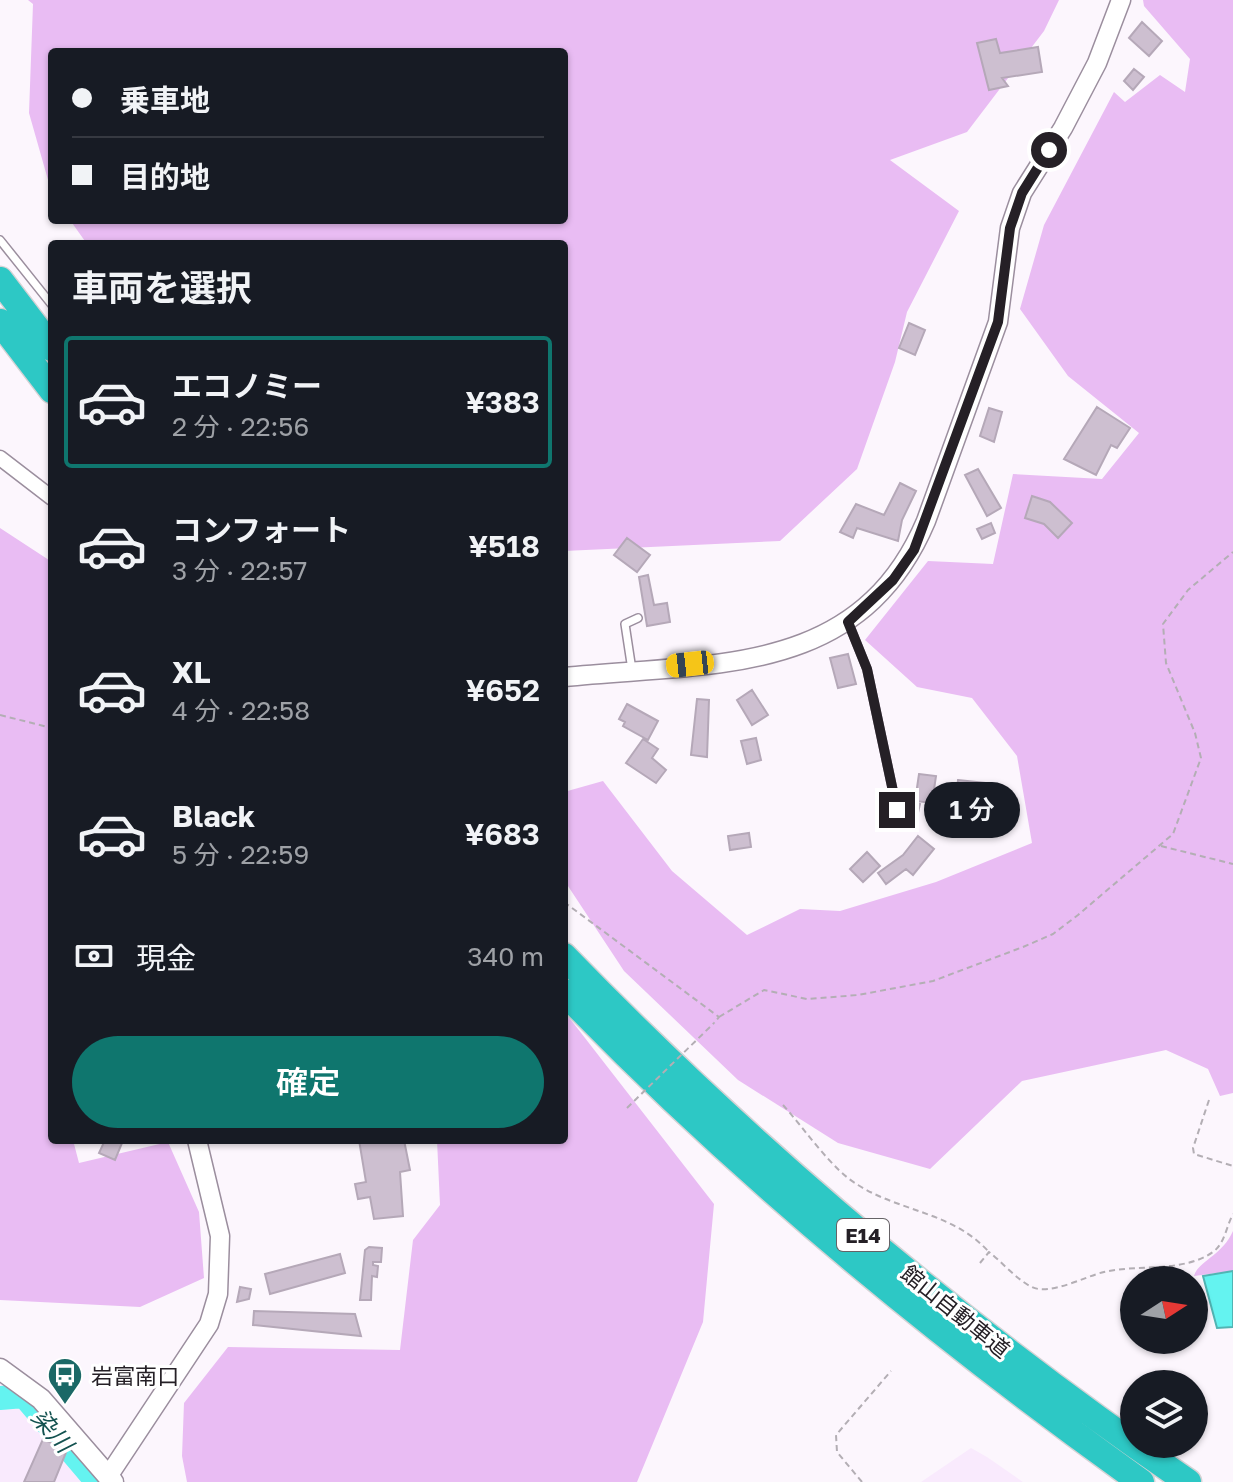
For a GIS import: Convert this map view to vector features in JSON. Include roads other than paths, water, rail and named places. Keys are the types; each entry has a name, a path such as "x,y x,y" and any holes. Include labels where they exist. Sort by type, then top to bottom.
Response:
{"highway":[{"path":"0,280 48,343"},
{"path":"0,322 48,385"},
{"name":"館山自動車道","path":"568,960 722,1111 851,1226 1075,1404 1188,1482"},
{"name":"館山自動車道","path":"568,996 708,1133 906,1306 1141,1482"}],"main road":[{"path":"0,1369 41,1399 111,1479"}],"street":[{"path":"568,677 780,653 803,646 848,622 893,580 914,550 998,322 1010,228 1022,193 1063,128 1097,63 1121,0"},
{"path":"0,458 48,495"},
{"path":"111,1479 209,1324 218,1294 220,1236 198,1144"}],"lane":[{"path":"0,240 48,300"},
{"path":"632,670 625,624 638,618"},
{"path":"848,622 867,669 897,810"}],"water":[{"path":"1233,1271 1233,1327 1217,1328 1208,1295 1208,1275"}],"waterway":[{"name":"染川","path":"0,1398 24,1396 97,1482"}],"place":[{"name":"岩富南口","path":"65,1406"}]}
